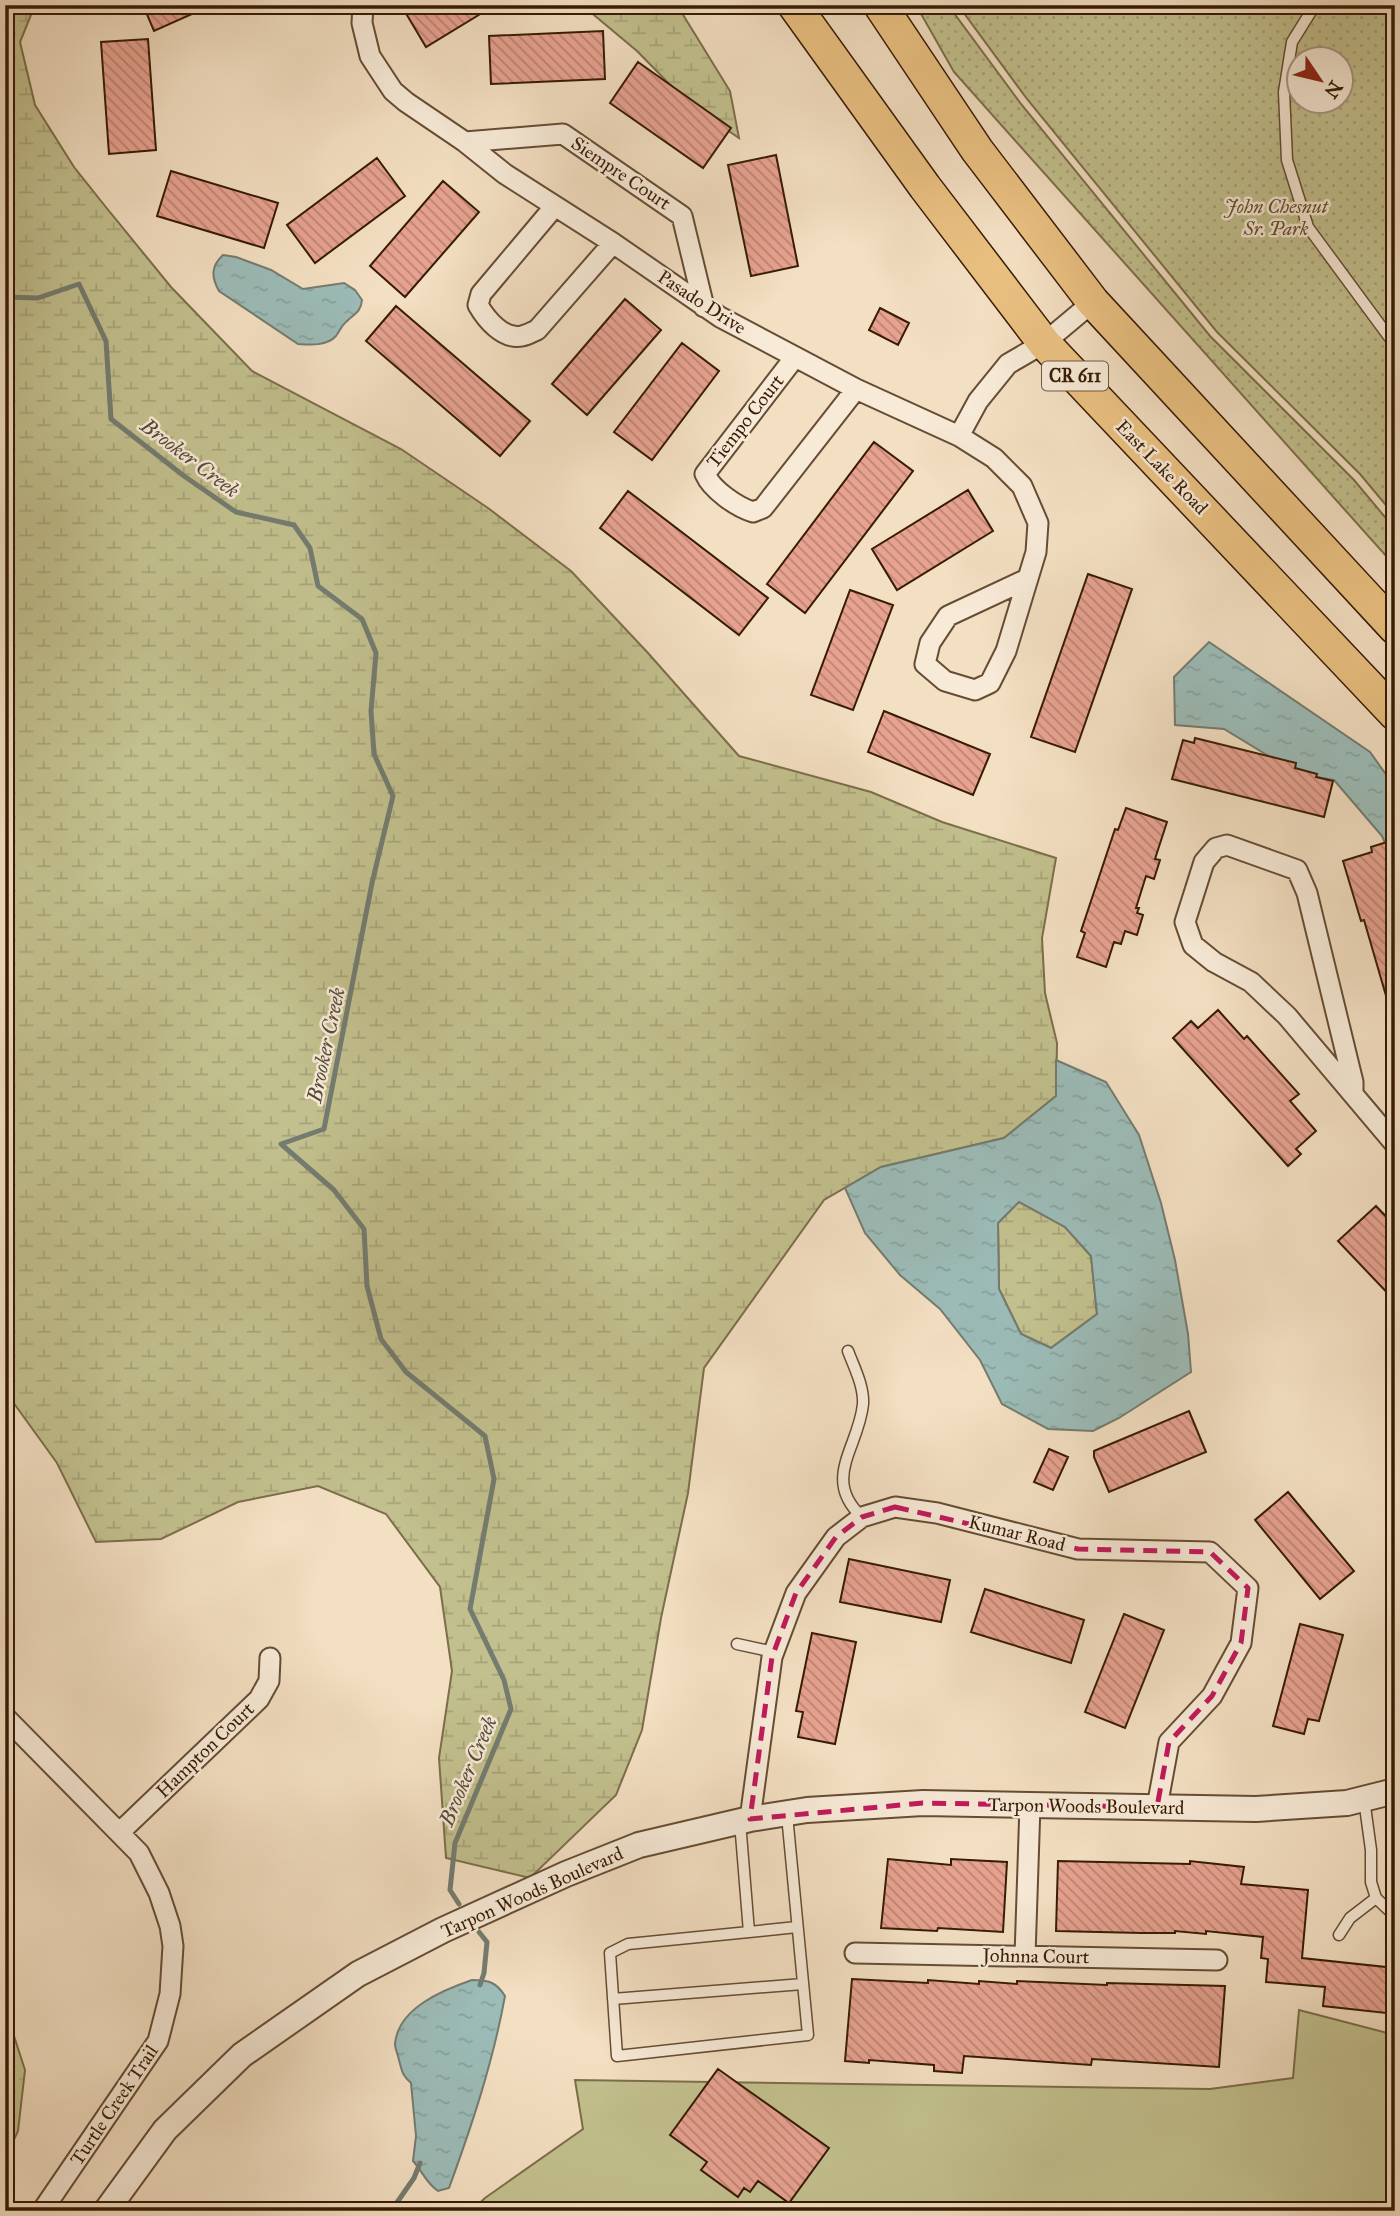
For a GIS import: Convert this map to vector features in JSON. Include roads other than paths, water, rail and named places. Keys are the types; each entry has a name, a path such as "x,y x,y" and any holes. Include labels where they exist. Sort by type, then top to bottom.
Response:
{"main road":[{"name":"East Lake Road","path":"794,5 925,187 1044,344 1395,714"},
{"name":"CR 611","path":"880,5 977,150 1093,302 1395,628"}],"street":[{"name":"Pasado Drive","path":"363,5 362,23 370,56 393,91 406,103 465,142 505,174 613,243 704,307 856,389 959,436 994,458 1022,486 1038,523 1036,552 1006,651 990,682 975,690 945,681 925,664 930,643 948,616 1027,579"},
{"name":"Siempre Court","path":"465,142 563,134 682,216 704,307"},
{"path":"555,206 481,294 478,305 485,316 506,335 520,337 537,330 613,243"},
{"path":"959,436 978,401 1008,364 1044,344 1093,302"},
{"name":"Tiempo Court","path":"795,357 705,474 713,486 746,510 753,512 763,508 856,389"},
{"path":"1353,1094 1353,1082 1314,920 1297,870 1227,845 1216,848 1204,862 1185,922 1193,945 1214,962 1251,982 1287,1016 1395,1144"},
{"name":"Kumar Road","path":"745,1821 774,1652 796,1593 836,1537 862,1517 895,1507 937,1513 1078,1549 1210,1552 1248,1588 1241,1643 1212,1696 1169,1742 1157,1807"},
{"name":"Hampton Court","path":"120,1832 259,1699 269,1681 270,1658"},
{"name":"Turtle Creek Trail","path":"5,1717 139,1853 151,1875 170,1926 172,1971 164,2021 158,2040 42,2211"},
{"name":"Tarpon Woods Boulevard","path":"106,2211 165,2130 242,2055 358,1974 443,1930 566,1874 639,1845 787,1813 923,1803 1256,1809 1347,1803 1395,1791"},
{"path":"1025,1956 1030,1805"},
{"name":"Johnna Court","path":"855,1953 1217,1960"}],"lane":[{"path":"1315,5 1292,42 1284,92 1287,160 1308,227 1389,337 1395,341"},
{"path":"1294,606 1395,697"},
{"path":"848,1351 863,1405 843,1469 845,1496 851,1507 862,1517"},
{"path":"737,1644 774,1652"},
{"path":"1364,1798 1371,1850 1371,1882 1376,1898 1395,1916"},
{"path":"787,1813 808,2035 617,2056 610,1953 628,1944 797,1927"},
{"path":"745,1821 749,1932"},
{"path":"1339,1935 1350,1918 1376,1898"},
{"path":"613,1999 803,1984"}],"water":[{"path":"223,255 271,270 303,289 344,283 355,290 362,300 360,307 328,342 298,344 219,291 214,272 216,263"},
{"path":"1209,642 1370,752 1395,787 1395,866 1382,836 1334,780 1298,774 1224,729 1175,725 1174,677"},
{"path":"1056,1060 1106,1082 1139,1135 1161,1203 1175,1260 1188,1334 1191,1372 1119,1418 1093,1431 1048,1429 1002,1404 980,1360 940,1309 900,1275 865,1233 845,1188 881,1167 1004,1138 1056,1096","holes":["1019,1202 1065,1227 1091,1256 1097,1314 1051,1348 1021,1334 999,1289 998,1223"]},
{"path":"472,1980 491,1983 505,1996 488,2069 466,2141 449,2188 438,2191 413,2161 416,2136 411,2083 403,2073 395,2044 404,2020 413,2011 436,1995"}],"waterway":[{"name":"Brooker Creek","path":"5,297 38,298 79,284 106,341 111,419 184,476 236,512 294,525 310,548 318,586 362,619 376,653 371,711 374,754 393,796 372,883 324,1129 281,1144 334,1190 364,1229 367,1286 381,1339 406,1372 485,1436 494,1479 470,1609 504,1680 511,1709 455,1843 450,1890 459,1904"},
{"name":"Brooker Creek","path":"479,1932 487,1942 480,1985"},
{"name":"Brooker Creek","path":"391,2211 414,2178 420,2163"}],"park label":[{"name":"John Chesnut Sr. Park","path":"1276,217"}]}
